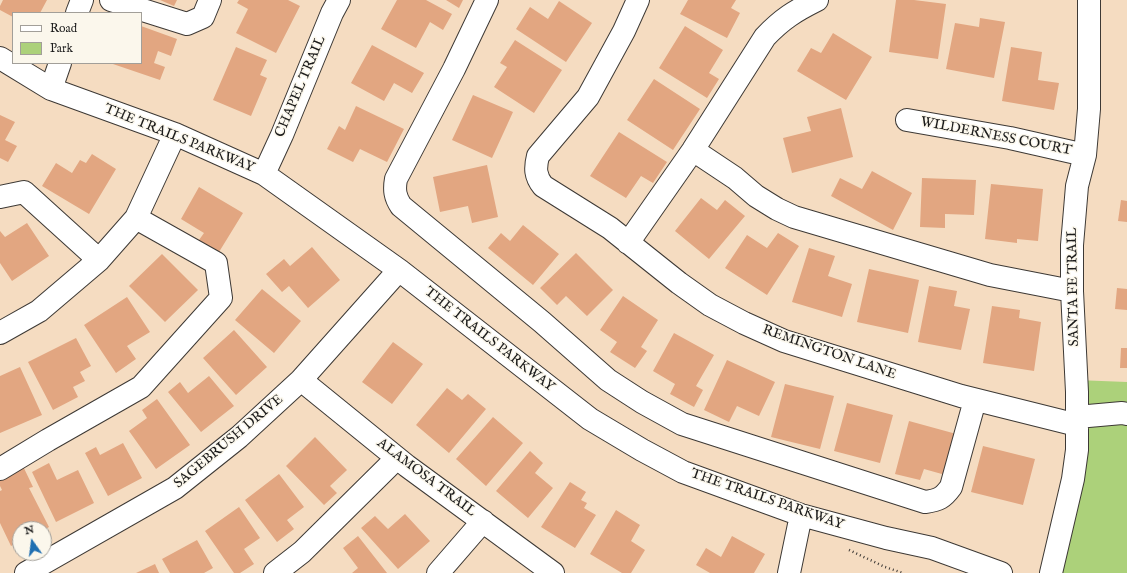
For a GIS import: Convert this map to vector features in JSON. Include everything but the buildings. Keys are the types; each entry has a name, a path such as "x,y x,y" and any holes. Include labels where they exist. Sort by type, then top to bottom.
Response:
{"street":[{"path":"77,12 82,0"},
{"path":"111,0 187,24 203,17 210,0"},
{"name":"CHAPEL TRAIL","path":"264,174 282,135 332,13 339,0"},
{"path":"487,0 454,69 396,179 394,188 396,197 401,206 542,322 608,380 682,424 925,502 937,500 945,495 952,486 975,400"},
{"name":"REMINGTON LANE","path":"638,0 624,31 588,97 538,156 535,168 537,179 543,186 610,228 679,283 710,305 744,323 784,341 975,400 1077,421 1122,413 1127,414"},
{"path":"628,243 693,150 765,38 777,24 795,11 817,0"},
{"name":"SANTA FE TRAIL","path":"1051,573 1073,479 1076,450 1077,421 1072,291 1072,245 1077,186 1085,154 1089,109 1089,0"},
{"name":"THE TRAILS PARKWAY","path":"0,58 51,89 175,134 264,174 399,270 590,419 683,472 801,515 886,538 932,548 1002,573"},
{"path":"51,89 60,64"},
{"name":"WILDERNESS COURT","path":"907,120 1010,138 1085,154"},
{"path":"0,333 39,311 99,260 136,218 175,134"},
{"path":"693,150 735,178 756,196 777,209 794,217 990,275 1072,291"},
{"path":"0,197 24,192 99,260"},
{"path":"0,469 141,387 221,298 216,263 136,218"},
{"name":"SAGEBRUSH DRIVE","path":"26,573 175,488 239,437 301,380 399,270"},
{"name":"ALAMOSA TRAIL","path":"301,380 397,458 553,573"},
{"path":"275,573 302,552 397,458"},
{"path":"789,573 801,515"},
{"path":"438,573 483,521"}],"path":[{"path":"849,550 885,567 903,573"}],"green space":[{"path":"1076,380 1127,382 1127,573 1051,573"}]}
